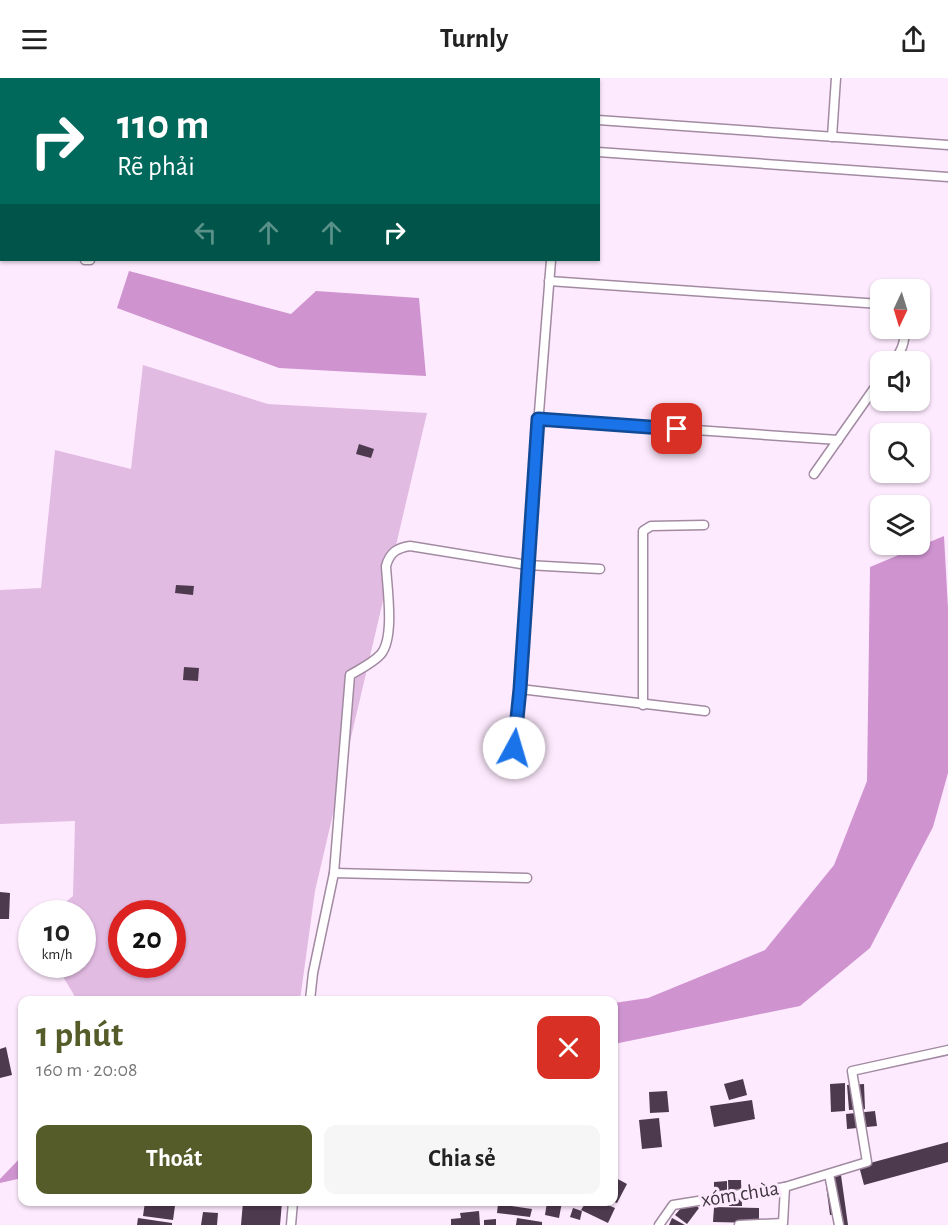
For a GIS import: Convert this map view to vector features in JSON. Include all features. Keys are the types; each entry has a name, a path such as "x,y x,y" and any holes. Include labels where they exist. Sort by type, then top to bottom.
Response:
{"lane":[{"path":"832,136 836,78"},
{"path":"600,120 948,145"},
{"path":"600,152 948,177"},
{"path":"514,748 550,261"},
{"path":"549,281 870,303"},
{"path":"814,474 870,394"},
{"path":"538,419 838,440"},
{"path":"643,705 643,531 651,526 704,525"},
{"path":"310,996 313,973 334,873 350,675 374,660 386,647 389,634 386,566 389,558 400,548 410,546 527,564 600,569"},
{"path":"520,689 705,711"},
{"path":"334,873 527,878"},
{"name":"xóm chùa","path":"659,1225 673,1205 785,1187 867,1162 852,1071 948,1050"},
{"path":"829,1174 839,1225"},
{"path":"739,1225 783,1223 785,1187"},
{"path":"291,1225 293,1206"}],"shaded area":[{"path":"129,271 291,314 316,291 419,298 426,376 279,368 117,308"},
{"path":"143,365 268,404 427,413 315,891 301,996 75,996 64,978 96,978 96,900 68,900 73,896 75,821 0,824 0,590 41,588 55,450 131,469"},
{"path":"944,536 948,608 948,773 933,827 870,948 800,1006 618,1043 618,1002 648,998 765,950 834,865 867,781 870,567 899,555 930,555 930,542"},
{"path":"18,1160 18,1179 0,1183 0,1179"}],"building":[{"path":"359,444 374,449 371,458 356,454"},
{"path":"176,585 194,586 193,595 175,593"},
{"path":"184,667 199,668 198,681 183,680"},
{"path":"0,892 10,893 9,919 0,919"},
{"path":"6,1047 12,1075 0,1078 0,1049"},
{"path":"743,1079 747,1095 729,1100 724,1084"},
{"path":"845,1083 845,1111 831,1112 830,1084"},
{"path":"864,1084 865,1109 849,1110 847,1085"},
{"path":"667,1091 669,1112 650,1113 649,1092"},
{"path":"752,1100 755,1119 714,1127 710,1106"},
{"path":"875,1111 877,1126 847,1129 846,1114"},
{"path":"659,1118 662,1147 642,1149 639,1120"},
{"path":"948,1142 948,1162 864,1185 859,1166"},
{"path":"840,1168 848,1225 834,1225 833,1215 830,1215 824,1170"},
{"path":"618,1179 627,1184 618,1201"},
{"path":"728,1180 741,1180 742,1206 729,1206"},
{"path":"727,1181 727,1198 714,1198 714,1182"},
{"path":"688,1200 699,1208 687,1224 675,1215"},
{"path":"144,1206 175,1206 173,1220 143,1216"},
{"path":"243,1206 282,1206 280,1225 241,1225"},
{"path":"498,1206 532,1209 530,1217 497,1213"},
{"path":"546,1206 561,1206 559,1218 545,1215"},
{"path":"584,1206 615,1208 608,1223 581,1210"},
{"path":"714,1207 759,1208 759,1223 713,1222"},
{"path":"573,1208 582,1211 580,1220 570,1217"},
{"path":"479,1211 480,1225 451,1225 451,1219 461,1218 460,1213"},
{"path":"203,1212 218,1213 217,1225 201,1225"},
{"path":"138,1218 172,1223 172,1225 137,1225"},
{"path":"517,1218 542,1222 542,1225 516,1225"},
{"path":"672,1218 685,1225 669,1225"},
{"path":"496,1219 496,1225 484,1225 484,1220"}],"route":[{"path":"514,748 538,419 677,429"}]}
